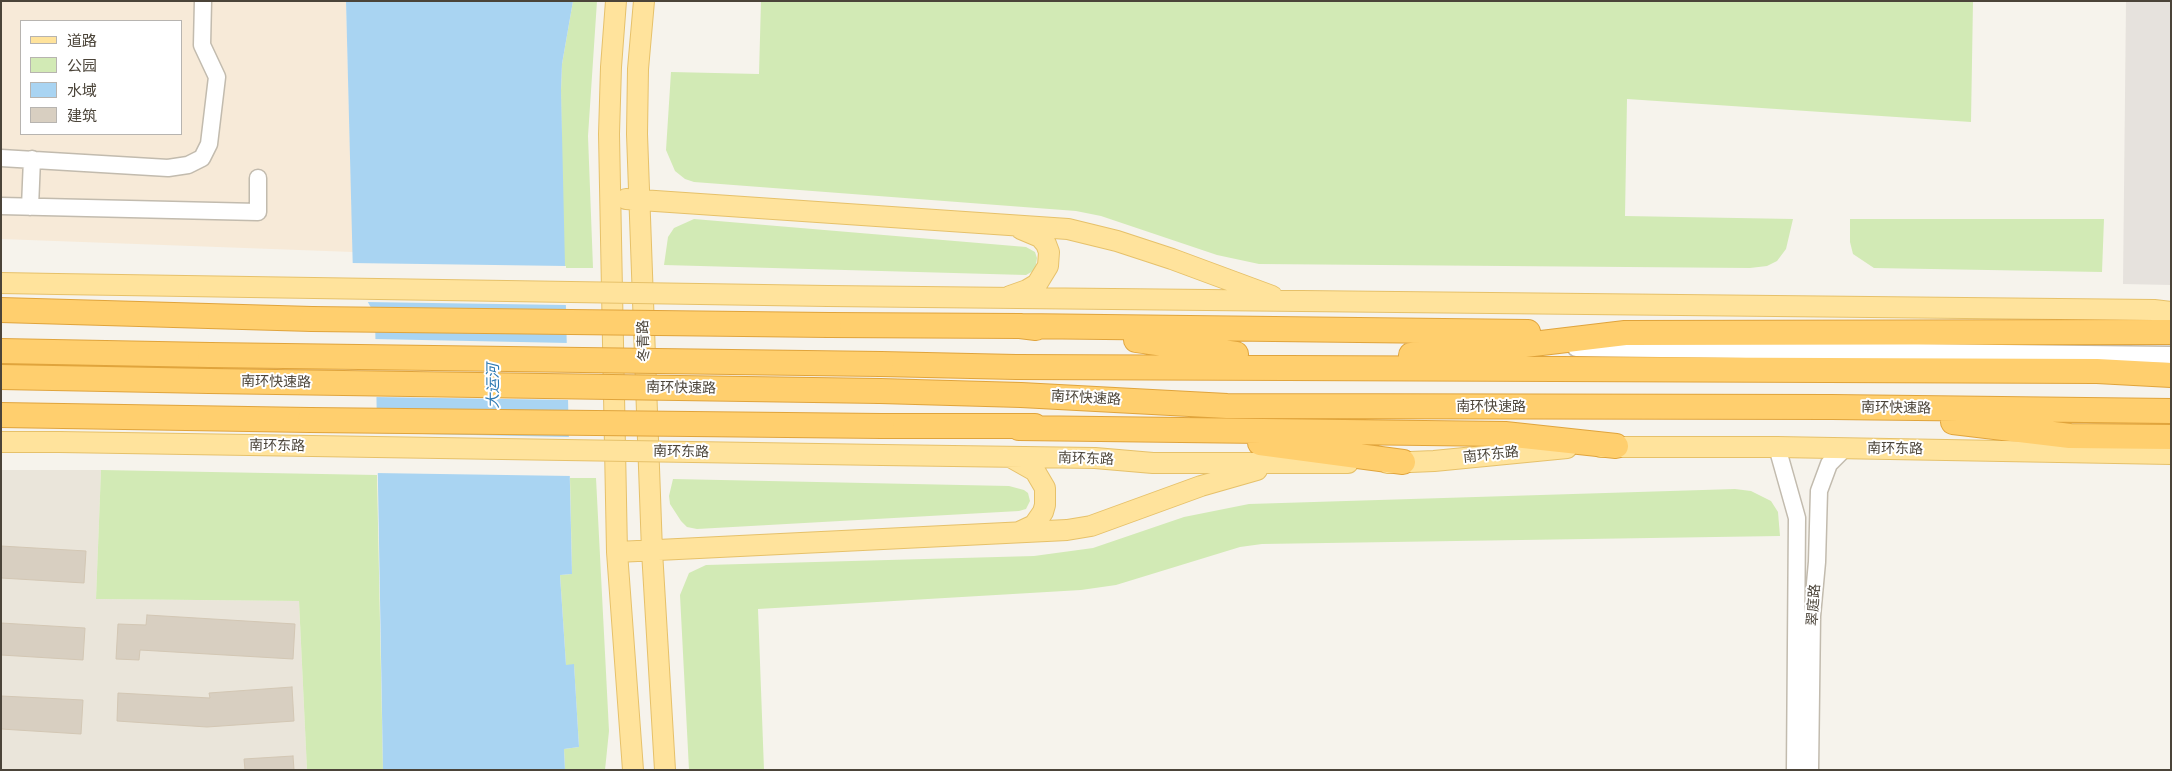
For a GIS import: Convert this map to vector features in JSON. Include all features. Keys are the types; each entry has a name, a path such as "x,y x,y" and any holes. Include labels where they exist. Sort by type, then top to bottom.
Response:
{"highway":[{"path":"1,310 312,319 829,325 1625,333 2171,332"},
{"path":"1020,326 1236,354"},
{"path":"1401,356 1508,347 1625,333"},
{"path":"1,344 54,352"},
{"name":"南环快速路","path":"1,351 1016,367 2097,371 2171,375"},
{"name":"南环快速路","path":"1016,367 1236,354 1401,356 1624,370"},
{"name":"南环快速路","path":"1,377 880,391 1021,395 1227,406 1832,407 2171,411"},
{"path":"1,399 129,417"},
{"path":"1019,428 1227,406"},
{"path":"1832,407 2070,436 2171,437"},
{"path":"1,415 1505,434 1616,446"},
{"path":"1129,416 1973,424"},
{"path":"1154,429 1403,462"}],"main road":[{"path":"616,1 611,67 610,199 617,552 633,770"},
{"name":"冬青路","path":"644,1 638,96 639,200 652,551 665,770"},
{"path":"610,199 1068,229 1117,241 1288,302"},
{"path":"1002,298 1027,290 1037,284 1046,272 1050,259 1046,244 1040,236 1007,224"},
{"path":"1,283 828,296 2144,310 2171,312"},
{"name":"南环东路","path":"1,442 1094,458 1153,463 1278,464 1434,461 1544,450 1616,446 2171,454"},
{"path":"1008,457 1035,472 1045,488 1043,512 1034,525 1018,533"},
{"path":"617,552 1067,530 1091,526 1201,486 1278,464"}],"street":[{"path":"1,158 168,168 188,165 202,158 209,144 217,77 202,45 204,1"},
{"path":"30,207 32,160"},
{"path":"1,206 258,212 258,178"},
{"path":"1508,347 2171,355"},
{"path":"2097,371 2171,365"},
{"name":"翠庭路","path":"1777,447 1797,518 1794,770"},
{"name":"翠庭路","path":"1810,770 1812,616 1817,562 1819,491 1829,464 1845,448"}],"shaded area":[{"path":"1,1 346,1 353,252 1,239"},
{"path":"2126,1 2171,1 2171,285 2123,284"},
{"path":"1,470 101,470 96,599 299,601 307,770 1,770"}],"green space":[{"path":"573,1 597,1 588,136 593,268 563,268 561,90 562,64"},
{"path":"761,1 1973,1 1971,122 1627,99 1625,216 1793,219 1786,249 1777,261 1767,266 1750,268 1259,264 1217,255 1101,216 1076,211 694,182 685,179 675,171 666,150 671,72 759,74"},
{"path":"694,219 1026,247 1035,252 1037,258 1035,270 1026,275 664,265 668,237 674,228"},
{"path":"1850,219 2104,219 2102,272 1874,268 1853,254 1850,242"},
{"path":"101,470 377,475 383,770 307,770 299,601 96,599"},
{"path":"570,478 596,478 609,731 605,770 565,770 564,749 579,747 574,665 566,665 560,575 572,574"},
{"path":"673,479 1009,486 1024,490 1028,493 1030,501 1026,509 1019,511 697,529 687,527 670,504 669,496"},
{"path":"1735,489 1751,491 1771,501 1778,512 1780,536 1262,544 1240,547 1116,585 1081,590 758,609 764,770 689,770 680,595 689,573 706,565 1034,556 1093,548 1184,517 1249,504"}],"water":[{"name":"大运河","path":"346,1 573,1 562,64 561,90 572,574 560,575 566,665 574,664 579,747 564,749 565,770 383,770 375,315 353,275"}],"pier":[{"path":"351,263 566,266 567,305 365,302 351,276"},
{"path":"373,339 568,343 570,400 373,397"},
{"path":"374,433 571,437 572,476 374,473"}],"building":[{"path":"1,546 86,551 84,583 1,578"},
{"path":"147,615 295,624 293,659 140,650 139,660 116,659 118,624 146,625"},
{"path":"1,623 85,628 83,660 1,655"},
{"path":"292,687 294,721 207,727 117,721 118,693 210,698 209,693"},
{"path":"1,696 83,700 81,734 1,729"},
{"path":"293,756 294,770 245,770 244,759"}]}
